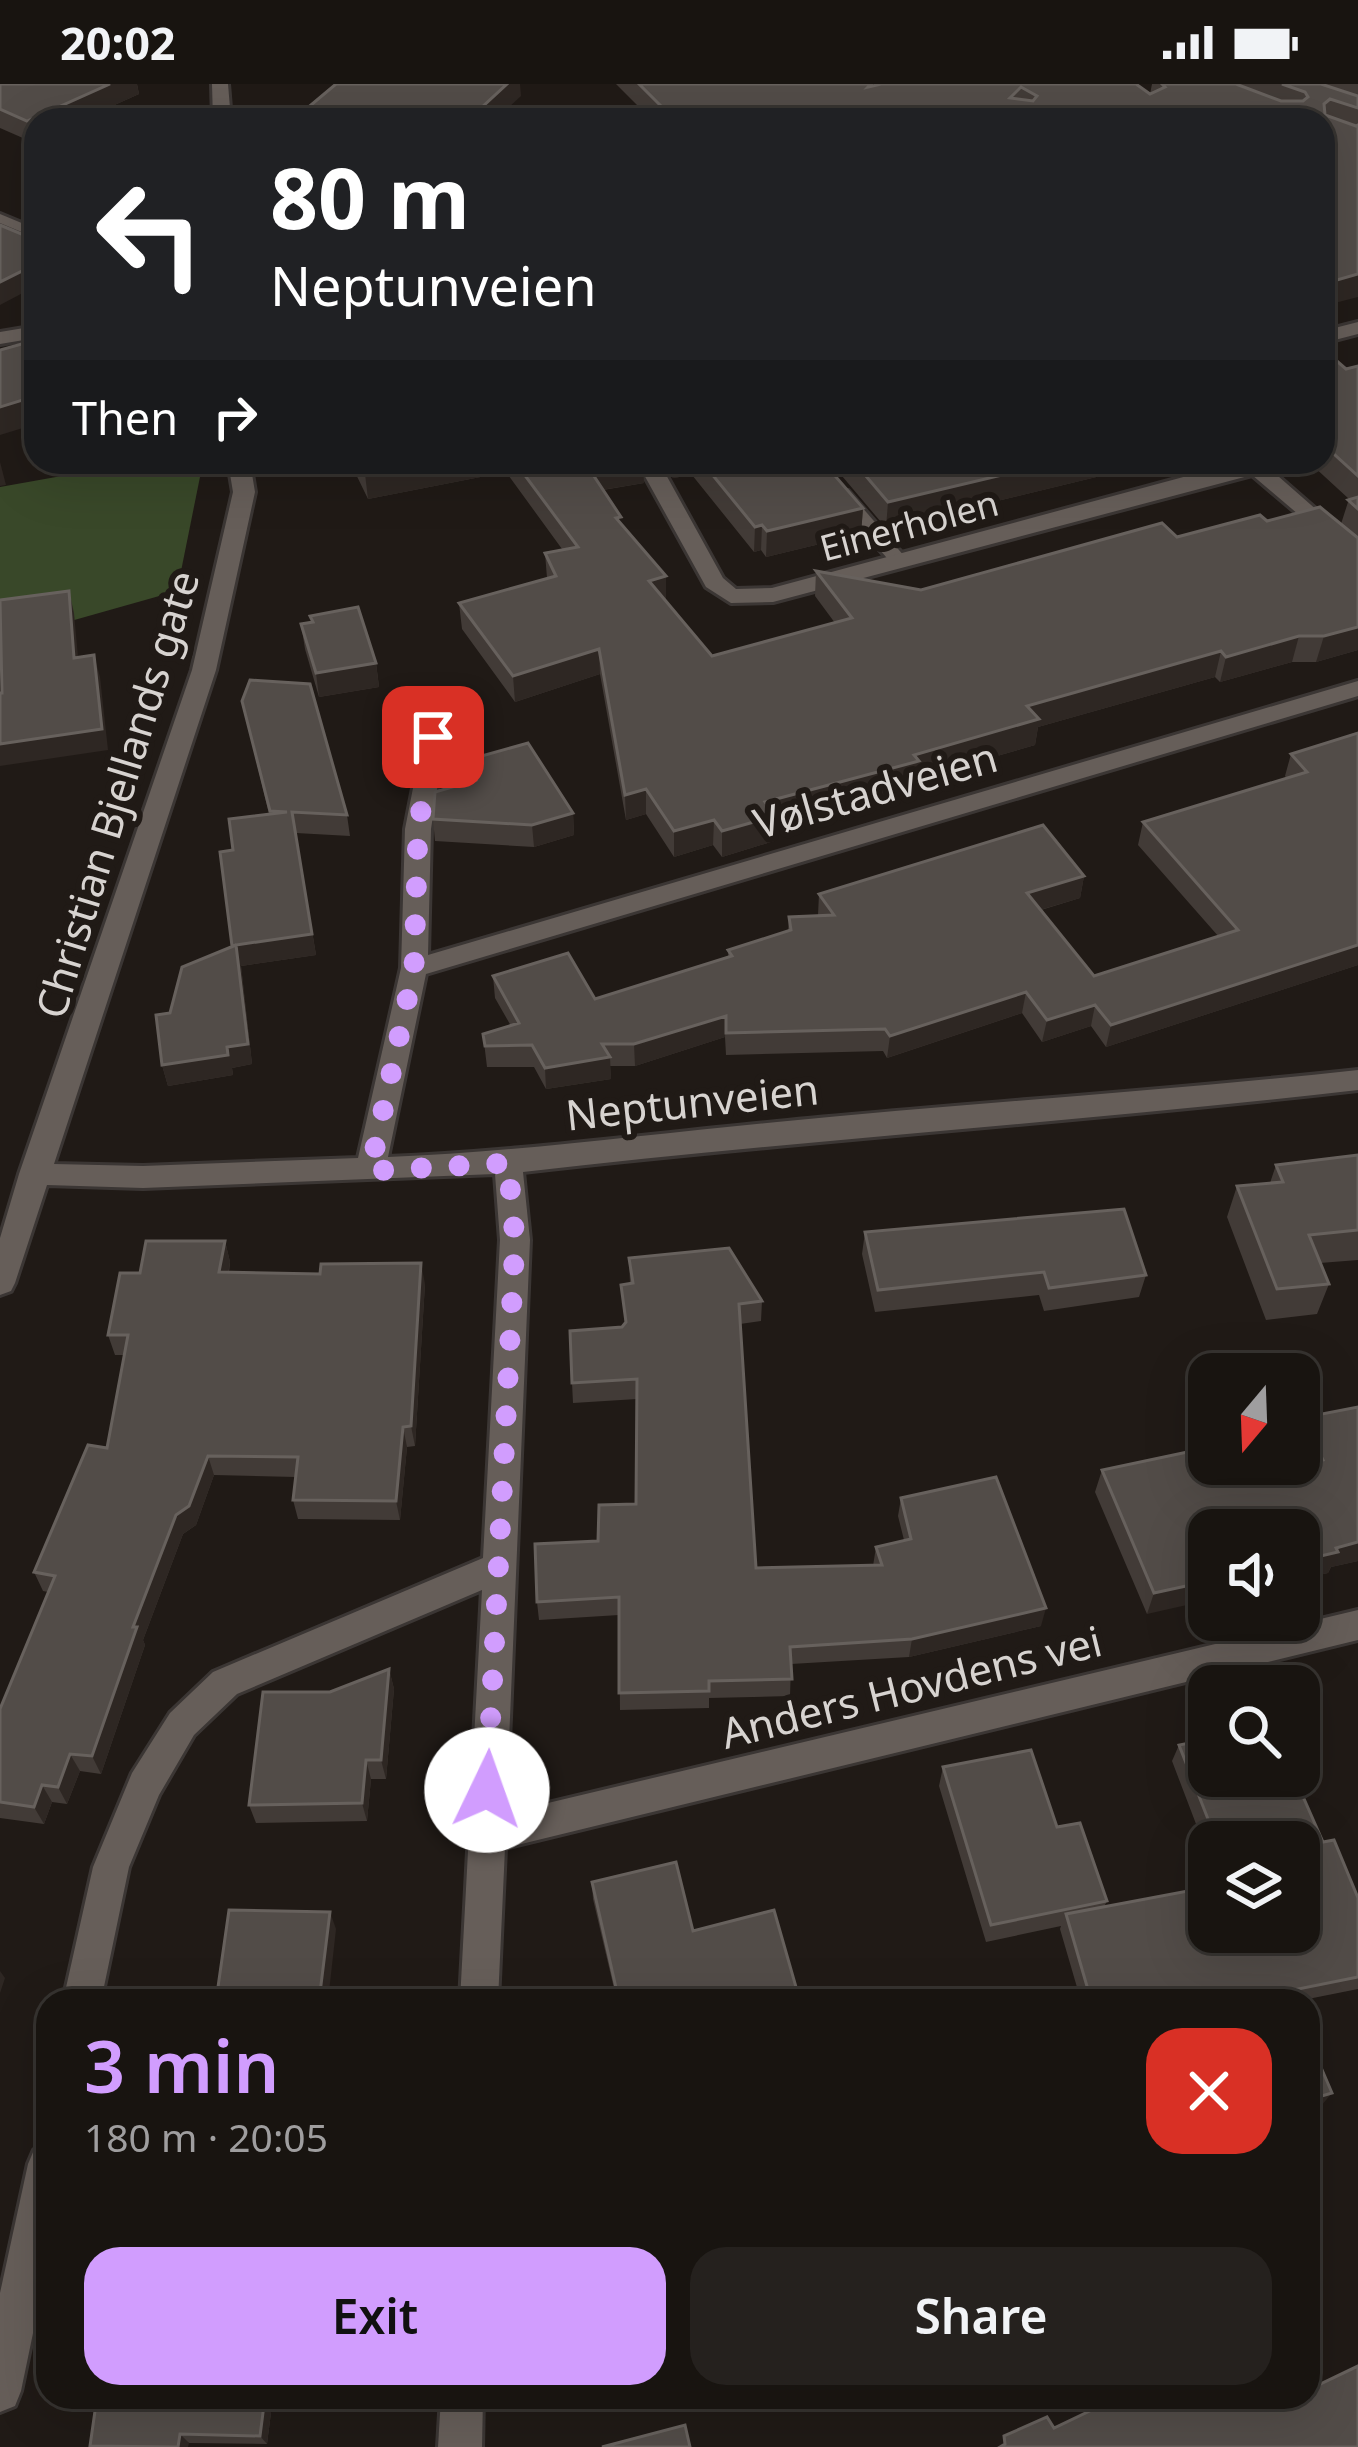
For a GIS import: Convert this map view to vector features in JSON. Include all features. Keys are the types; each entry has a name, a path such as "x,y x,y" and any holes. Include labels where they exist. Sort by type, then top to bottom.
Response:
{"street":[{"name":"Christian Bjellands gate","path":"0,1283 19,1192 148,847 204,670 244,492 241,474"},
{"name":"Einerholen","path":"655,474 714,582 731,596 773,595 1220,474"},
{"path":"1263,474 1358,558"},
{"name":"Vølstadveien","path":"414,968 1358,688"},
{"path":"370,1171 414,968 418,829 433,737"},
{"name":"Neptunveien","path":"19,1192 142,1177 508,1163 778,1132 1136,1105 1358,1080"},
{"path":"479,1989 515,1240 508,1163"},
{"path":"85,1989 111,1867 145,1785 182,1724 225,1683 499,1567"},
{"name":"Anders Hovdens vei","path":"485,1835 1358,1625"},
{"path":"0,2391 36,2221"},
{"path":"460,2447 462,2409"}],"lane":[{"path":"834,485 899,561"}],"green space":[{"path":"73,474 201,474 177,591 0,641 0,487"}],"building":[{"path":"0,84 110,84 56,108 24,108 24,120 0,109"},
{"path":"336,84 507,84 481,108 307,108"},
{"path":"639,84 1136,84 1150,94 1165,87 1162,84 1236,84 1281,101 1303,101 1308,97 1305,92 1282,84 1321,84 1358,96 1358,108 1330,99 1324,108 663,108","holes":["1021,87 1037,96 1033,101 1010,98"]},
{"path":"1335,119 1358,125 1358,274 1335,281"},
{"path":"0,225 24,235 24,270 0,282"},
{"path":"24,343 24,400 0,407 0,350"},
{"path":"1335,359 1346,369 1358,366 1358,476 1335,455"},
{"path":"524,474 593,474 621,517 616,518 666,576 649,581 712,656 852,618 816,571 921,590 1162,523 1177,537 1260,515 1267,521 1320,507 1358,538 1358,627 1324,636 1299,636 1226,657 1221,651 1027,706 1039,719 914,755 919,761 765,802 775,816 722,831 714,820 674,831 646,789 625,795 599,649 513,676 459,603 556,576 545,553 578,547"},
{"path":"712,474 833,474 863,508 767,531 762,525 755,527"},
{"path":"864,474 1006,474 888,502"},
{"path":"69,591 74,658 94,655 102,729 0,744 0,600"},
{"path":"358,607 376,663 316,673 301,624 313,622 310,616"},
{"path":"250,680 310,684 347,815 292,812 312,934 232,946 220,852 233,850 229,819 287,812 270,811 242,701"},
{"path":"1358,733 1358,945 1111,1025 1095,1005 1047,1020 1026,992 890,1036 885,1029 726,1033 726,1016 634,1044 602,1044 610,1057 545,1068 532,1045 485,1046 483,1034 519,1023 493,976 568,953 595,999 732,956 728,950 791,930 789,917 834,915 819,894 1043,825 1084,876 1027,893 1094,976 1238,930 1143,822 1307,772 1291,754"},
{"path":"528,743 573,813 532,825 433,819 435,792 476,780 464,761"},
{"path":"236,945 248,1044 227,1047 228,1055 162,1065 156,1015 170,1013 182,967"},
{"path":"1358,1155 1358,1230 1309,1235 1329,1284 1277,1289 1237,1186 1283,1182 1276,1165"},
{"path":"1124,1209 1146,1275 1049,1288 1044,1272 878,1290 865,1232"},
{"path":"146,1241 225,1241 219,1272 320,1274 321,1264 421,1263 411,1426 403,1427 396,1501 293,1500 298,1457 208,1456 189,1506 176,1515 133,1627 137,1627 92,1756 70,1754 58,1787 42,1785 34,1807 0,1802 0,1709 55,1576 34,1572 88,1445 107,1448 128,1335 108,1335 120,1273 140,1273"},
{"path":"729,1248 762,1301 739,1304 756,1568 882,1565 876,1547 911,1539 901,1498 996,1477 1046,1608 912,1639 790,1647 792,1679 709,1681 709,1691 619,1693 619,1597 537,1602 535,1544 598,1541 599,1505 636,1504 637,1379 572,1383 570,1331 622,1327 626,1322 621,1285 633,1283 629,1258"},
{"path":"1358,1407 1358,1542 1320,1556 1320,1509 1188,1509 1188,1586 1154,1593 1102,1470 1188,1452 1188,1485 1320,1485 1320,1414"},
{"path":"389,1669 381,1760 366,1760 362,1803 249,1805 263,1692 330,1692"},
{"path":"1188,1743 1188,1768 1179,1745"},
{"path":"1031,1750 1057,1827 1080,1823 1107,1901 991,1925 943,1767"},
{"path":"1199,1797 1303,1797 1314,1821 1209,1821"},
{"path":"1320,1835 1323,1842 1334,1840 1358,1898 1358,1977 1298,1989 1088,1989 1066,1914 1188,1891 1188,1953 1320,1953"},
{"path":"676,1862 693,1931 774,1910 797,1989 616,1989 592,1882"},
{"path":"229,1910 330,1912 320,1989 218,1989"},
{"path":"1320,2065 1332,2093 1320,2096"},
{"path":"1358,2366 1358,2447 1000,2447 1005,2444 1004,2436 1047,2417 1054,2428 1094,2409 1320,2409 1320,2384"},
{"path":"95,2409 263,2409 260,2436 180,2434 178,2447 90,2446"},
{"path":"685,2425 690,2447 602,2447"}],"route":[{"path":"433,737 418,829 414,968 370,1171 508,1163 515,1240 487,1790"}]}
